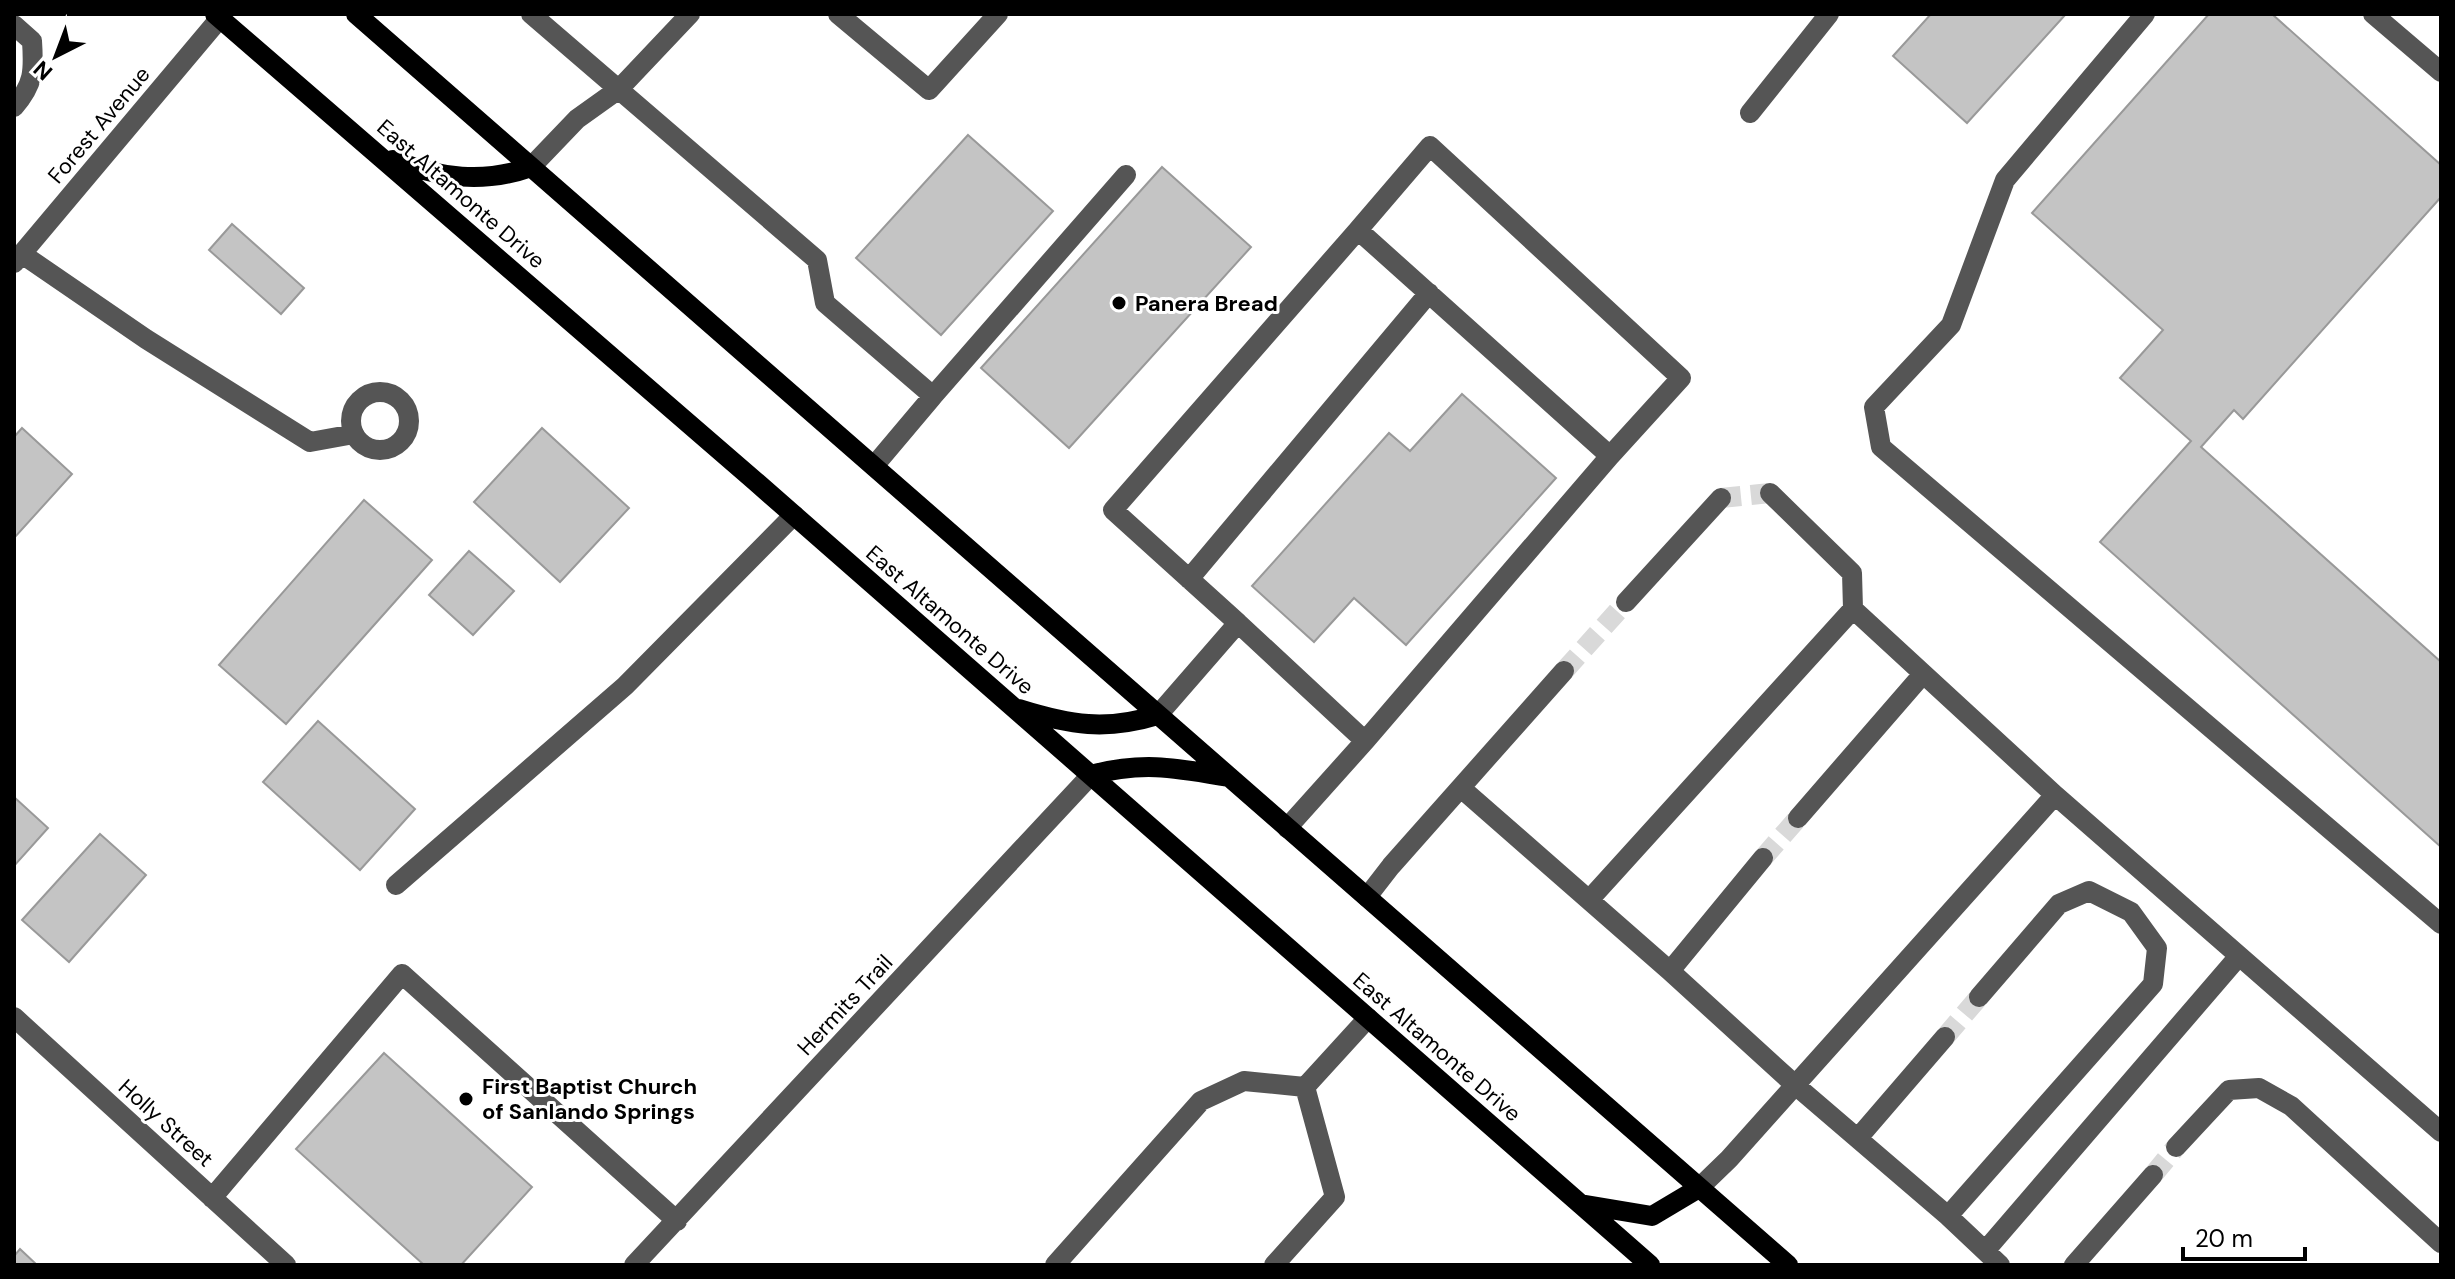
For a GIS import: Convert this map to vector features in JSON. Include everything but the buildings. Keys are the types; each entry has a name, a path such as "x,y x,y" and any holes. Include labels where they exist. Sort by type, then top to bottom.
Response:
{"main road":[{"path":"356,14 1788,1265"},
{"name":"East Altamonte Drive","path":"217,16 794,515 1650,1265"},
{"path":"381,156 426,173 455,177 508,175 531,167"},
{"path":"1011,706 1074,724 1133,723 1158,715"},
{"path":"1091,775 1124,767 1158,766 1229,777"},
{"path":"1580,1204 1652,1216 1699,1188"}],"street":[{"path":"531,167 577,119 619,89 690,14"},
{"path":"842,15 929,90 998,14"},
{"path":"1750,113 1829,14"},
{"path":"2145,14 2005,180 1951,325 1874,407 1881,447 2441,924"},
{"path":"2373,14 2441,72"},
{"name":"Forest Avenue","path":"18,258 217,16"},
{"path":"538,16 817,260 825,303 933,396"},
{"path":"14,25 32,41 34,75 14,107"},
{"path":"1287,828 1365,741 1610,456 1681,378 1430,146 1113,510 1365,741"},
{"path":"874,466 1126,175"},
{"path":"1358,230 1610,456"},
{"path":"18,258 310,442 354,434"},
{"path":"1189,579 1429,293"},
{"path":"1589,900 1853,609 1852,573 1770,493"},
{"path":"1626,602 1721,498"},
{"path":"396,885 625,686 794,515"},
{"path":"1853,609 2055,795 2441,1132"},
{"path":"1158,715 1238,623"},
{"path":"1367,897 1564,671"},
{"path":"1798,818 1923,674"},
{"name":"Hermits Trail","path":"634,1265 1091,775"},
{"path":"1461,788 1993,1258 2239,956"},
{"path":"1699,1188 2055,795"},
{"path":"1670,971 1763,858"},
{"path":"1948,1216 2153,984 2157,948 2131,912 2089,891 2059,904 1979,997"},
{"path":"212,1198 402,974 677,1221"},
{"name":"Holly Street","path":"14,1017 286,1265"},
{"path":"1305,1087 1368,1018"},
{"path":"1858,1138 1945,1037"},
{"path":"1055,1265 1201,1101 1244,1081 1305,1087"},
{"path":"1274,1265 1335,1197 1305,1087"},
{"path":"2176,1147 2229,1090 2259,1088 2291,1106 2441,1243"},
{"path":"2074,1265 2153,1175"}],"tunnel":[{"path":"1721,498 1770,493"},
{"path":"1564,671 1626,602"},
{"path":"1763,858 1798,818"},
{"path":"1945,1037 1979,997"},
{"path":"2153,1175 2176,1147"}],"place":[{"name":"Panera Bread","path":"1119,303"},
{"name":"First Baptist Church of Sanlando Springs","path":"466,1099"}]}
